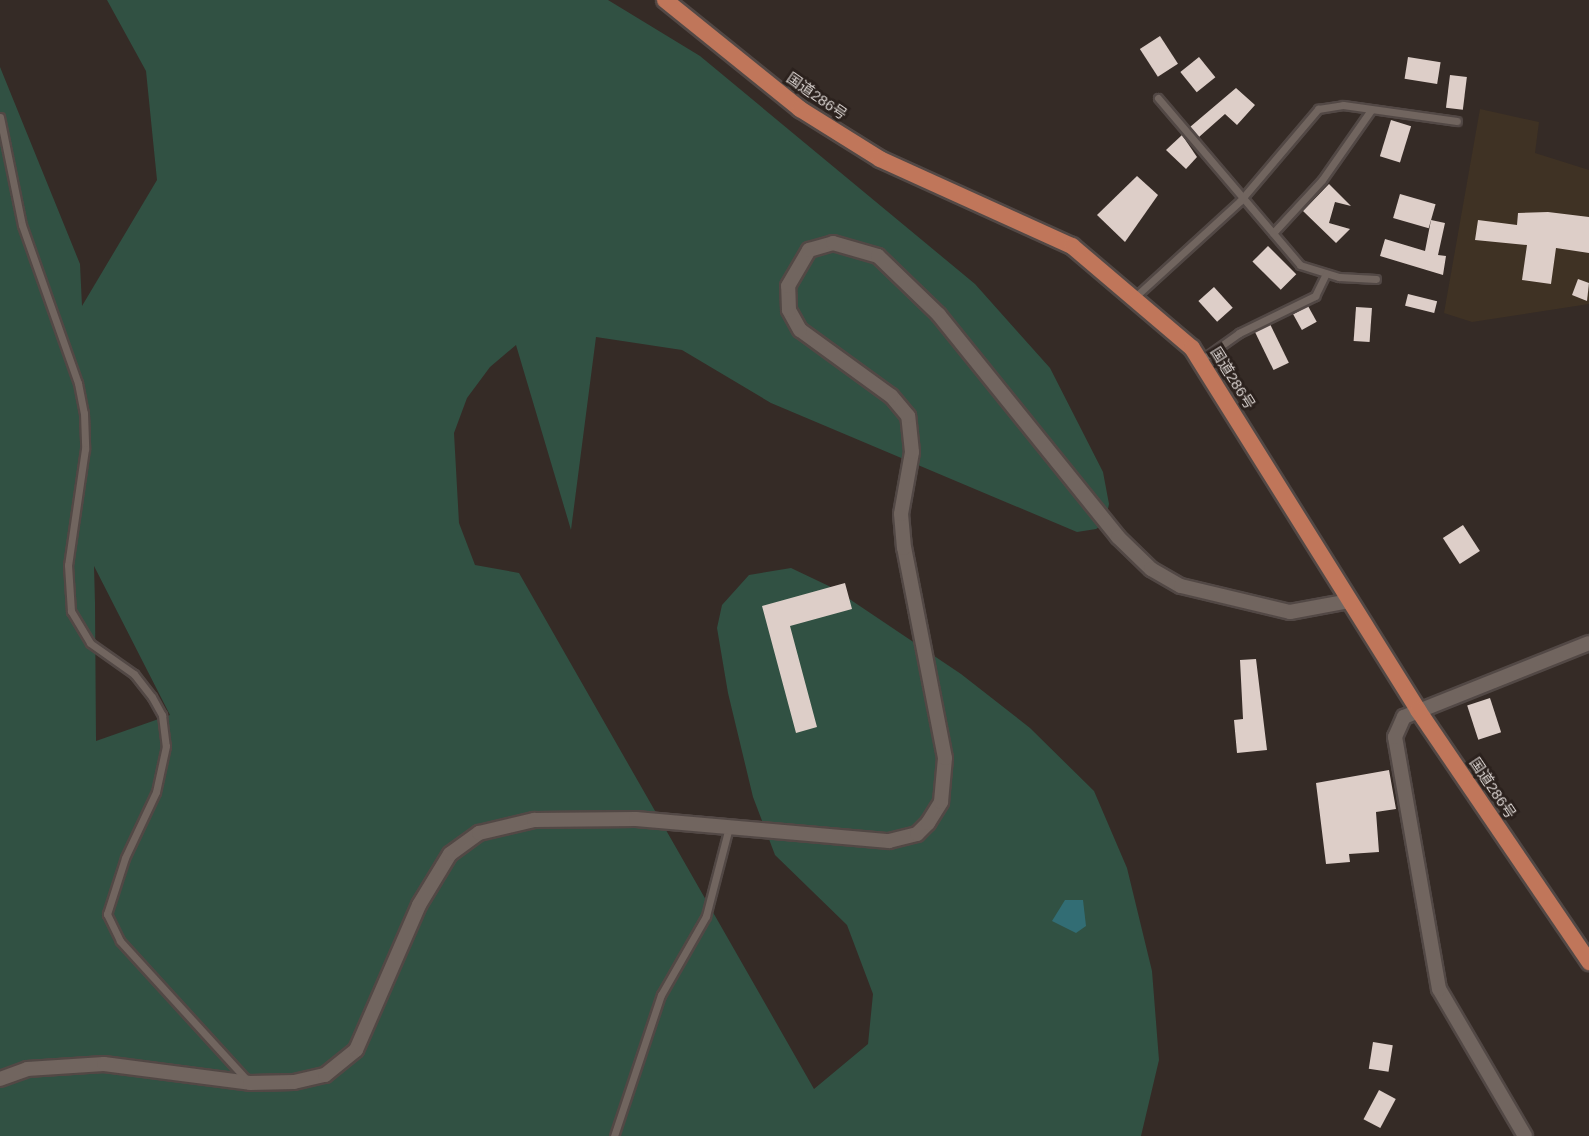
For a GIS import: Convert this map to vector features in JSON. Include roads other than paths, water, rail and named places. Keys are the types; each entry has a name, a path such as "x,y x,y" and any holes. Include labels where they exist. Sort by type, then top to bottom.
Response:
{"highway":[{"name":"国道286号","path":"665,0 800,110 880,159 1072,246 1136,296 1200,360 1418,710 1589,962"}],"street":[{"path":"0,1079 27,1069 104,1064 250,1083 294,1082 325,1075 356,1050 419,905 450,854 479,833 534,820 636,819 728,831 889,841 917,834 928,823 941,802 945,777 904,548 901,514 912,452 908,416 891,396 823,349 794,320 788,286 810,249 833,243 878,256 939,315 1118,537 1151,569 1181,586 1290,612 1350,601"},
{"path":"1525,1136 1439,989 1395,736 1398,723 1418,710 1589,643"}],"lane":[{"path":"1158,98 1240,201 1273,232 1300,265 1326,273 1376,279"},
{"path":"1136,296 1240,201 1318,109 1343,105 1457,121"},
{"path":"1273,232 1322,180 1371,110"},
{"path":"0,117 22,225 78,383 84,413 85,449 68,565 71,611 90,643 134,674 152,697 162,715 166,746 156,792 120,868 107,914 120,941 250,1083"},
{"path":"1200,360 1239,333 1315,296 1326,273"},
{"path":"614,1136 661,995 706,916 728,831"}],"water":[{"path":"1065,900 1083,900 1086,926 1076,933 1052,921"}]}
